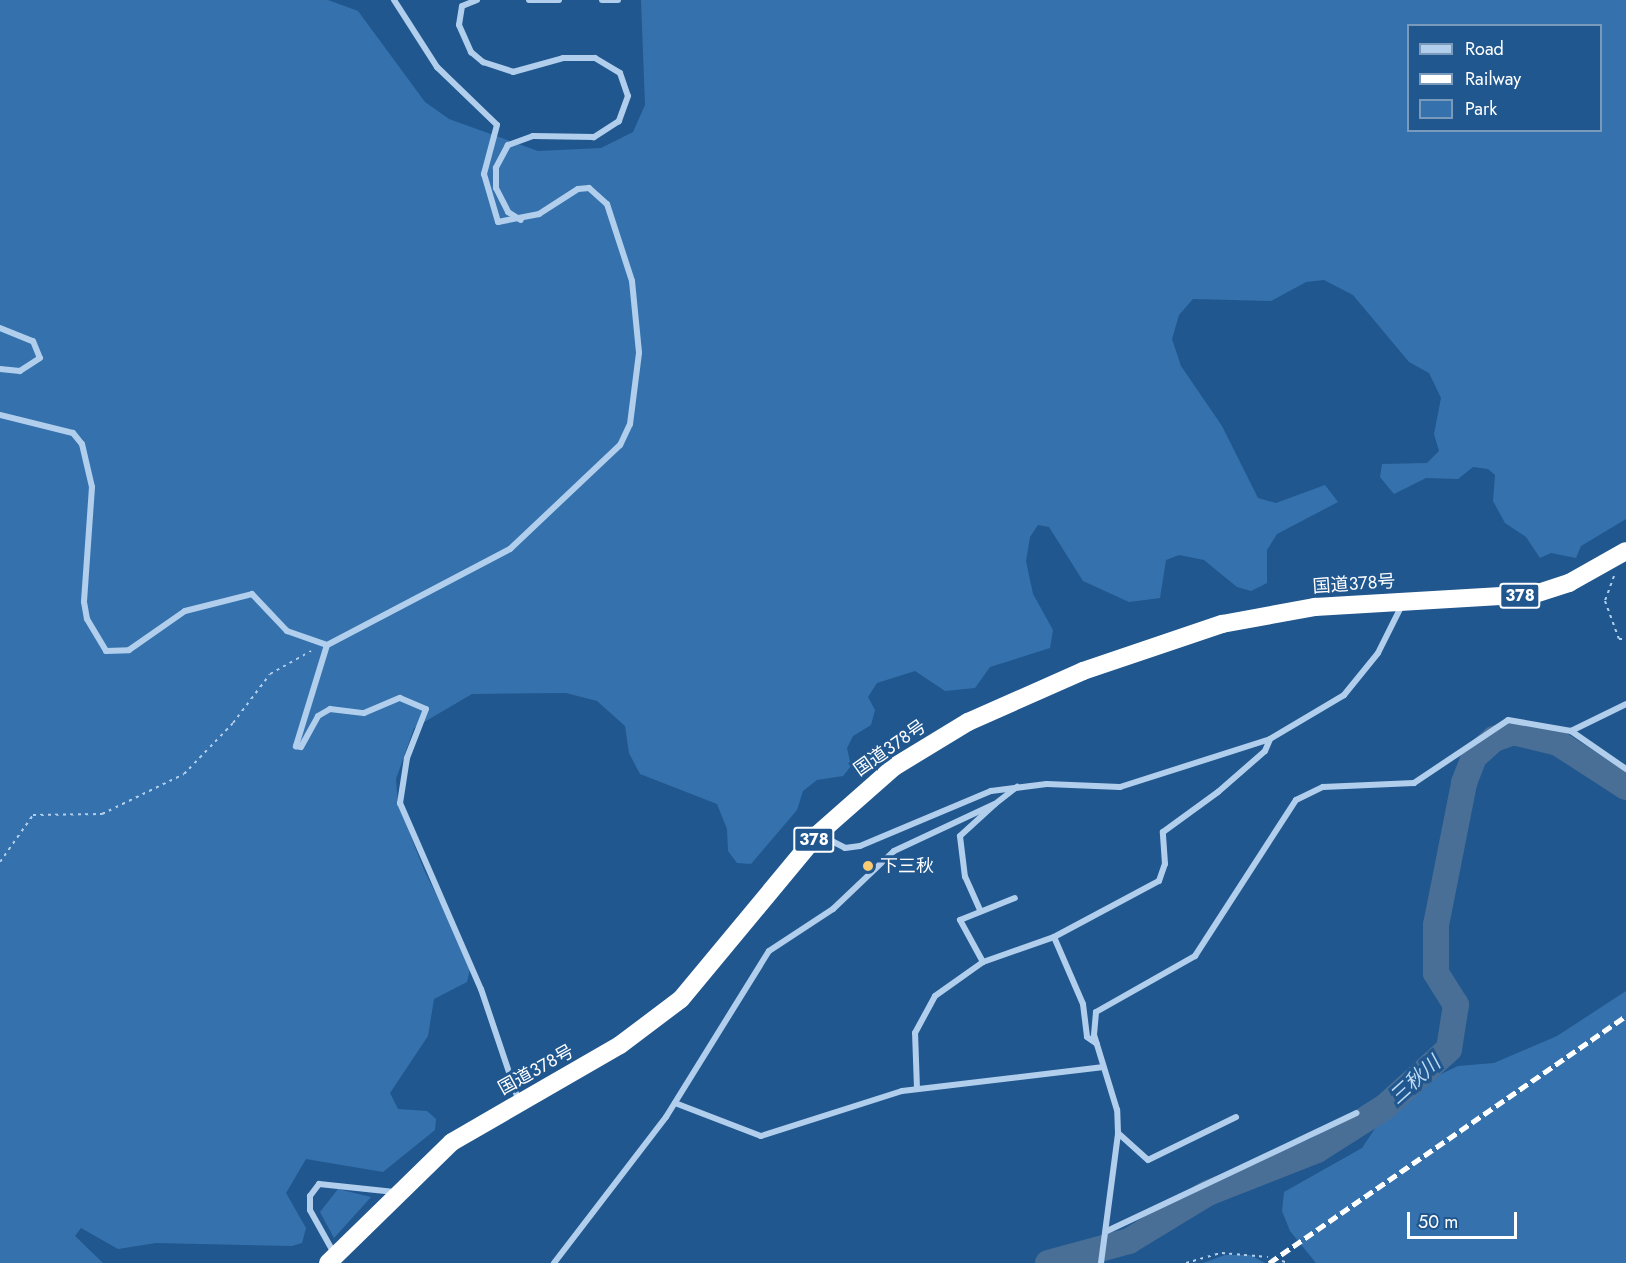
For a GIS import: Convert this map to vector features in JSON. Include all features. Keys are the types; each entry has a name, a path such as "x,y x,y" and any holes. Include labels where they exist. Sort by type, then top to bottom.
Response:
{"highway":[{"name":"国道378号","path":"332,1259 395,1192 452,1142 620,1045 681,999 818,834 894,767 968,722 1034,691 1222,624 1315,607 1534,594 1621,555"}],"street":[{"path":"394,0 437,67 497,124 484,174 491,213 505,224 521,220 578,189 589,188 607,204 632,281 639,352 627,436 510,549 327,645 296,746 301,747 318,716 330,709 364,713 400,698 426,709 406,758 400,803 482,989 519,1102"},
{"path":"477,0 462,6 459,25 471,52 483,62 513,72 563,58 595,57 620,73 628,96 619,121 594,137 533,136 508,145 496,168 496,188 508,212 521,220"},
{"path":"529,0 559,0"},
{"path":"602,0 618,0"},
{"path":"0,328 33,341 40,358 20,370 0,369"},
{"path":"0,415 73,433 82,444 93,487 84,602 87,619 106,651 129,650 185,612 252,594 287,631 327,645"},
{"path":"818,834 846,848 860,846 974,797 1017,787 1120,787 1270,740 1344,695 1378,653 1403,602"},
{"path":"1571,731 1626,704"},
{"path":"1101,1262 1107,1235 1118,1132 1117,1110 1102,1067 1093,1022 1104,1005 1170,975 1195,956 1296,800 1323,787 1414,783 1508,720 1571,731 1626,769"},
{"path":"917,1089 913,1052 918,1019 934,996 983,962 1054,937 1159,881 1165,864 1163,832 1218,792 1265,751 1270,740"},
{"path":"980,910 965,877 960,836 1017,787"},
{"path":"554,1263 675,1103 712,1038 783,937 833,909 894,851 995,804"},
{"path":"983,962 960,920 980,910 1015,898"},
{"path":"1054,937 1083,1004 1087,1037 1096,1044"},
{"path":"675,1103 761,1136 917,1089 1102,1067"},
{"path":"1107,1235 1356,1113"},
{"path":"1118,1132 1148,1160 1236,1117"},
{"path":"332,1259 310,1210 310,1196 320,1184 395,1192"}],"path":[{"path":"1621,555 1605,601 1619,639 1626,639"},
{"path":"0,862 33,815 102,814 184,774 233,723 270,674 327,645"},
{"path":"1186,1263 1222,1253 1268,1257"},
{"path":"1282,1261 1288,1263"}],"green space":[{"path":"0,0 328,0 358,11 425,102 449,119 538,151 601,148 633,132 645,105 641,0 1626,0 1626,519 1581,546 1576,558 1551,553 1540,558 1526,537 1505,523 1493,501 1495,475 1488,469 1473,467 1458,479 1426,478 1394,494 1380,477 1382,464 1427,463 1439,451 1434,434 1441,398 1429,373 1409,362 1353,295 1324,280 1306,282 1271,301 1193,299 1179,315 1172,339 1181,366 1222,426 1258,498 1276,503 1325,485 1338,502 1277,534 1267,550 1267,583 1251,591 1237,587 1204,560 1179,555 1166,560 1160,598 1129,602 1083,581 1049,527 1038,525 1030,537 1026,561 1033,594 1053,630 1050,648 990,667 975,688 945,691 915,671 877,683 868,697 875,710 871,725 853,736 847,748 851,766 843,776 817,780 803,791 797,810 751,864 737,863 728,851 727,829 717,804 640,774 629,753 625,726 597,701 566,693 472,694 414,728 396,779 398,804 424,870 471,964 467,982 434,999 428,1036 390,1093 398,1109 427,1111 436,1119 435,1130 383,1172 306,1159 286,1193 306,1228 302,1243 292,1246 156,1243 118,1249 81,1228 75,1236 103,1263 0,1263"},
{"path":"1626,991 1626,1263 1316,1263 1290,1231 1282,1211 1284,1192 1362,1148 1376,1127 1435,1077 1458,1066 1494,1063 1557,1036"},
{"path":"338,1189 371,1197 334,1238 320,1212"},
{"path":"1225,1255 1250,1255 1265,1263 1203,1263"}],"waterway":[{"name":"三秋川","path":"1048,1263 1129,1241 1208,1193 1317,1150 1386,1106 1449,1049 1456,1005 1436,973 1436,925 1464,783 1474,757 1494,739 1513,732 1558,743 1626,787"}],"railway":[{"path":"1269,1263 1626,1016"}],"place":[{"name":"下三秋","path":"868,866"}]}
